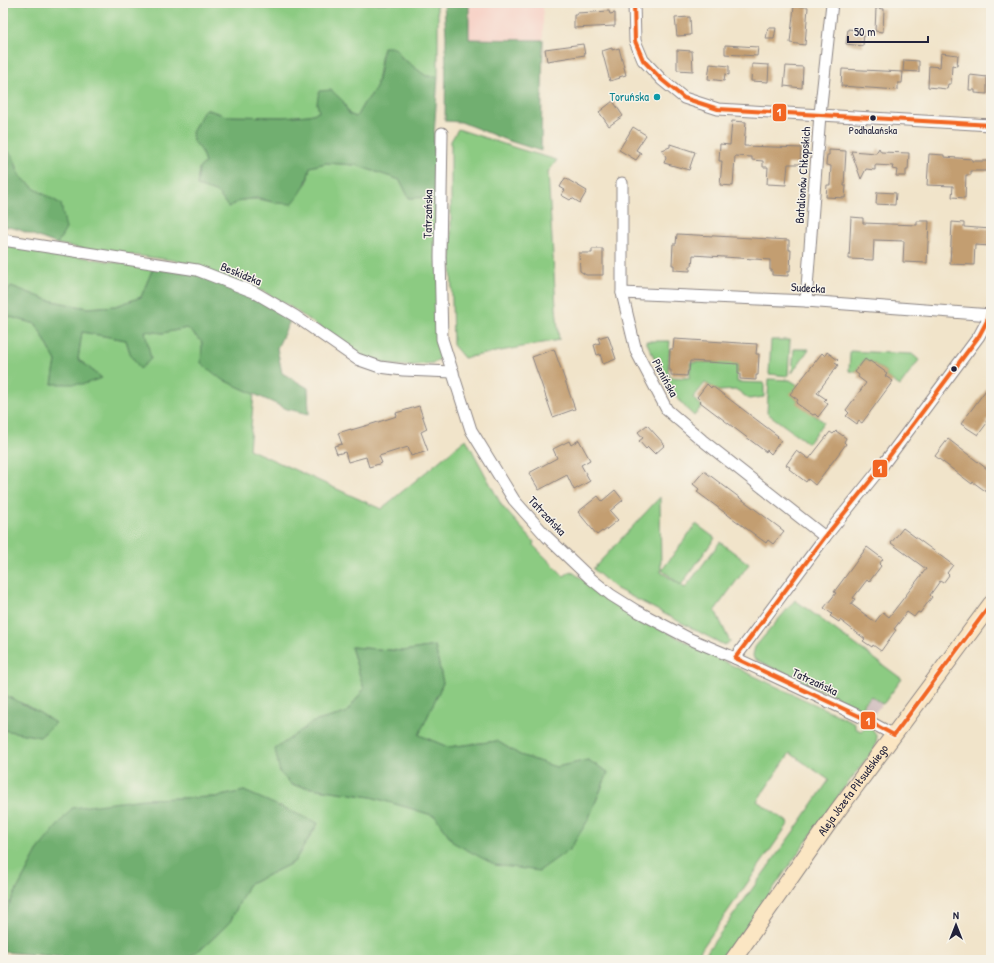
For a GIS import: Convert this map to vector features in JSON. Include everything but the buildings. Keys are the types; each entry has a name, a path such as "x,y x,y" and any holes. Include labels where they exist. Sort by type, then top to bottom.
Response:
{"main road":[{"name":"Aleja Józefa Piłsudskiego","path":"732,960 798,865 991,604"}],"street":[{"path":"634,3 635,40 643,60 662,80 684,98 718,109 991,125"},
{"name":"Batalionów Chłopskich","path":"806,301 820,114 832,3"},
{"name":"Tatrzańska","path":"442,133 440,257 442,339 471,430 514,500 547,538 590,578 611,595 635,610 690,639 735,658 859,716 894,735"},
{"name":"Pienińska","path":"622,183 622,293 636,350 667,410 702,440 825,537"},
{"name":"Beskidzka","path":"3,240 197,270 254,292 295,316 357,359 380,367 402,370 453,372"},
{"name":"Sudecka","path":"622,293 806,301 989,314"},
{"path":"735,658 825,537 879,470 979,336 989,314"}],"shaded area":[{"path":"469,3 543,3 543,40 469,39"},
{"path":"871,696 882,704 873,715 862,707"}],"green space":[{"path":"3,3 436,3 438,14 438,77 426,76 401,57 383,47 376,88 364,103 356,117 349,114 343,101 317,103 319,112 309,115 283,117 227,116 205,109 193,141 201,150 205,163 199,168 197,186 218,193 228,207 234,203 251,199 276,203 307,183 310,167 326,163 355,165 400,180 409,198 436,197 442,357 433,363 408,366 394,365 365,358 286,304 264,292 195,266 172,260 91,250 57,244 61,204 35,189 20,176 13,156 3,146"},
{"path":"444,3 469,3 469,39 543,40 541,151 506,140 461,122 445,121 446,36"},
{"path":"383,47 397,49 401,57 426,76 438,77 434,135 436,197 409,198 400,180 355,165 326,163 310,167 304,187 292,204 276,203 258,198 242,200 228,207 218,193 197,186 199,168 205,163 201,150 193,141 192,132 205,109 227,116 283,117 309,115 319,112 317,103 319,91 331,90 343,101 349,114 356,117 364,103 376,88"},
{"path":"458,129 557,160 548,172 559,340 464,358 453,345 451,141"},
{"path":"3,146 13,156 20,176 35,189 61,204 66,229 57,244 17,229 3,226"},
{"path":"3,245 153,268 141,297 116,306 87,308 48,300 11,286 3,297"},
{"path":"153,268 194,273 268,304 290,321 277,348 282,373 308,388 309,414 287,409 221,379 201,363 202,342 187,328 163,333 145,331 151,359 140,369 130,353 126,340 82,332 78,359 102,378 84,384 52,384 56,361 36,324 7,316 3,307 4,297 11,286 48,300 87,308 116,306 141,297"},
{"path":"3,306 7,316 36,324 56,361 52,384 102,378 78,359 82,332 126,340 130,353 145,331 163,333 187,328 202,342 221,379 254,394 249,449 381,509 466,439 502,506 534,542 533,545 564,576 571,571 604,594 673,635 745,672 855,723 855,728 861,731 865,727 874,731 877,737 875,748 844,788 723,960 701,960 829,780 790,753 757,801 789,823 694,960 185,960 206,945 230,922 248,885 294,862 318,824 244,791 216,797 144,799 39,848 3,916 3,730 40,737 55,723 37,711 3,694","holes":["435,646 443,683 419,735 448,747 497,741 520,755 556,767 588,760 608,773 588,820 570,849 454,843 435,816 371,797 292,785 313,722 346,713 364,689 351,647 403,651"]},
{"path":"771,340 790,340 788,376 769,374"},
{"path":"646,341 670,341 668,369 669,377 689,378 691,362 738,363 737,382 764,383 764,397 749,399 737,390 719,391 705,383 693,398 702,406 694,416 672,391"},
{"path":"794,349 809,349 792,373"},
{"path":"850,351 912,354 919,360 900,386 885,376 887,373 865,359 855,372 849,371"},
{"path":"769,379 790,380 798,385 791,394 798,400 797,403 824,422 808,443 767,413"},
{"path":"660,497 661,572 685,588 720,542 749,564 715,610 730,642 724,645 615,588 593,569"},
{"path":"696,524 715,538 681,585 662,570"},
{"path":"795,600 902,679 884,703 882,704 871,696 860,708 754,659 753,655 755,647"},
{"path":"435,646 443,683 419,735 448,747 497,741 520,755 556,767 588,760 608,772 588,820 570,849 539,871 495,865 454,843 435,816 371,797 292,785 280,773 275,749 313,722 346,713 364,689 351,647 403,651"},
{"path":"3,694 37,711 55,723 40,737 3,730"},
{"path":"244,791 318,823 294,862 248,885 230,922 206,945 185,960 74,960 64,957 3,952 3,916 39,848 72,808 144,799 216,797"}],"transit line":[{"name":"1","path":"634,3 635,41 643,60 662,80 684,98 718,109 991,125"},
{"name":"1","path":"991,315 988,314 987,321 979,336 879,470 825,537 735,658 859,716 894,735 991,604"}],"place":[{"name":"Toruńska","path":"657,97"},
{"name":"Podhalańska","path":"873,118"}]}
